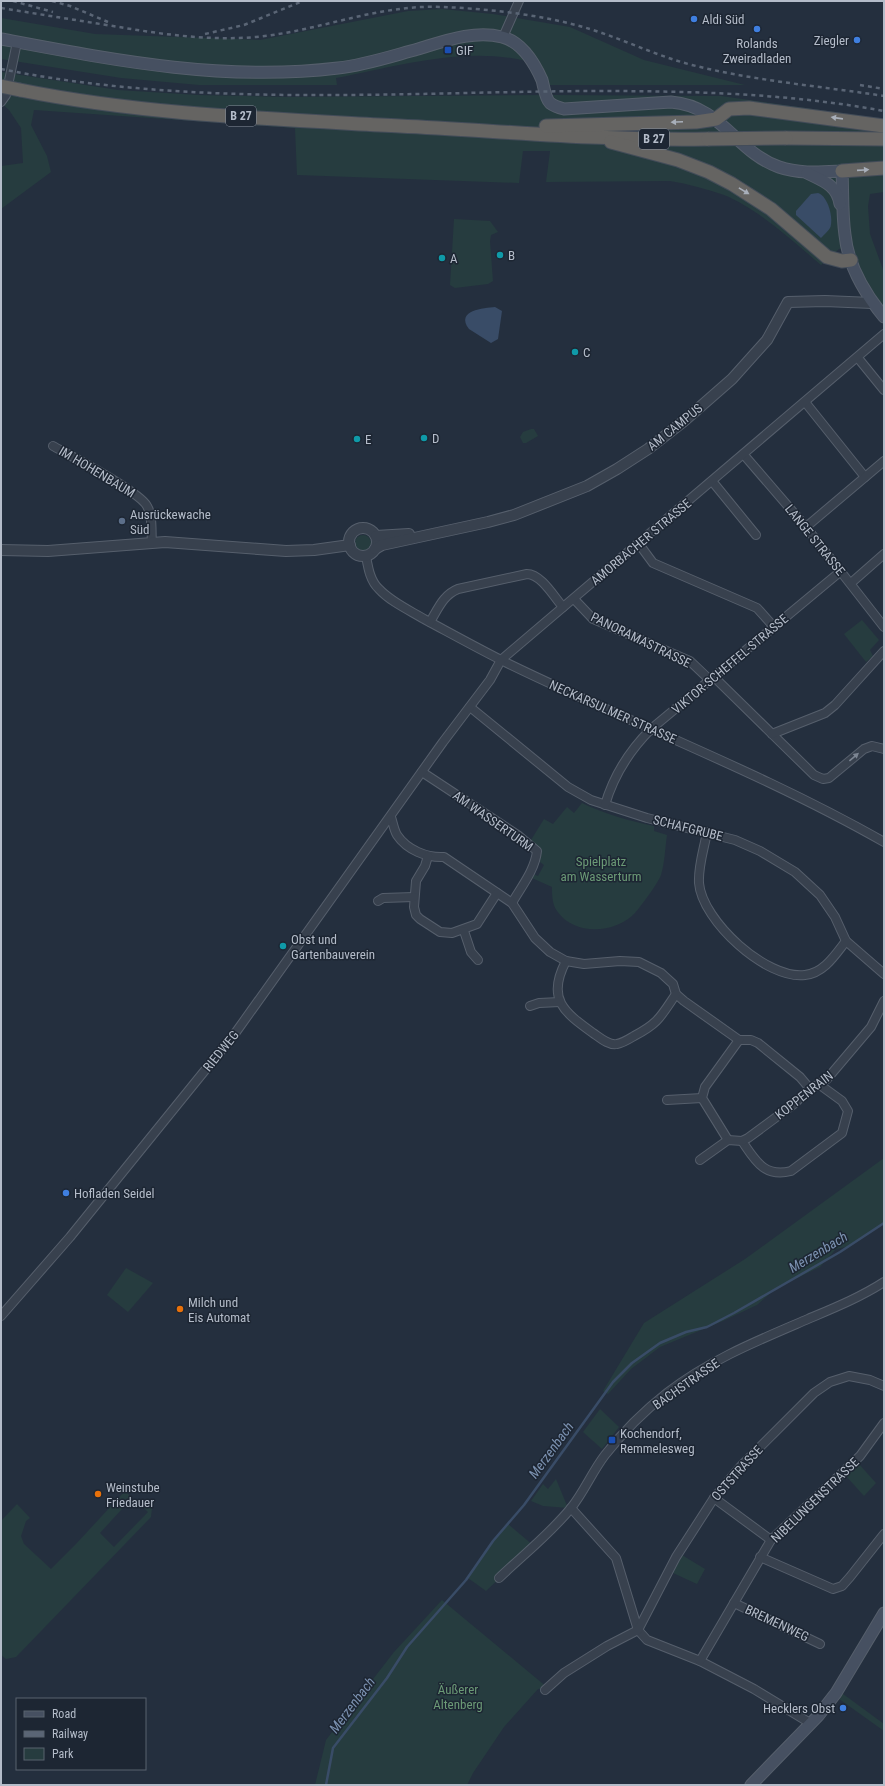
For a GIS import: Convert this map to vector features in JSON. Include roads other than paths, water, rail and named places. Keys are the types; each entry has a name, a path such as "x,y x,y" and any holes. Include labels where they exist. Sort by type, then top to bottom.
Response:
{"highway":[{"name":"B 27","path":"1,86 61,98 145,109 480,131 600,137 708,139 884,139"},
{"path":"480,131 520,126 696,122 716,119 729,109 749,108 815,115 884,126"},
{"path":"600,137 617,145 678,160 709,172 771,208 827,257 842,261 851,260"},
{"name":"B 27","path":"838,139 884,148"},
{"path":"842,171 884,168"}],"main road":[{"path":"1,39 117,61 209,72 269,72 346,67 375,61 448,40 479,33 503,37 521,47 530,58 542,80 549,102 558,107 564,109 671,102 696,107 716,119 752,151 766,161 779,167 805,172 842,171 845,237 851,260 872,303 884,317"},
{"path":"805,172 832,185 839,196 844,224"},
{"path":"751,1785 810,1723 836,1693 884,1614"}],"street":[{"path":"503,37 519,1"},
{"path":"1,102 6,95 17,42"},
{"name":"AM CAMPUS","path":"375,549 382,545 488,522 553,500 597,481 648,449 684,421 743,368 767,340 788,302 825,301 872,303"},
{"name":"AMORBACHER STRASSE","path":"422,772 490,680 501,660 858,358 884,334"},
{"path":"858,358 884,390"},
{"path":"805,402 865,477"},
{"name":"IM HOHENBAUM","path":"53,446 128,490 143,501 149,510 152,543"},
{"name":"LANGE STRASSE","path":"744,455 806,527 884,627"},
{"path":"806,527 884,461"},
{"path":"712,481 756,535"},
{"path":"358,530 369,530 376,536 377,541 375,549 366,556 359,556 354,553 350,545 352,534 358,530"},
{"name":"AM CAMPUS","path":"376,536 446,530"},
{"path":"1,550 48,551 152,543 182,543 286,551 314,550 350,545"},
{"path":"638,544 654,563 757,608 774,627"},
{"path":"851,583 884,554"},
{"name":"NECKARSULMER STRASSE","path":"366,556 373,581 379,590 430,622 501,660 840,817 884,842"},
{"name":"VIKTOR-SCHEFFEL-STRASSE","path":"605,805 612,782 625,759 651,729 841,572"},
{"path":"430,622 445,598 458,589 527,574 532,574 539,579 563,607"},
{"name":"PANORAMASTRASSE","path":"574,599 593,619 690,661 712,678 814,775 823,779 829,778 864,749 872,746 884,749"},
{"path":"772,734 825,713 835,705 884,651"},
{"name":"SCHAFGRUBE","path":"470,707 568,786 591,800 647,818 707,832 760,851 795,872 820,895 835,917 846,941 884,974"},
{"name":"RIEDWEG","path":"1,1316 70,1236 236,1032 422,772"},
{"name":"AM WASSERTURM","path":"422,772 519,836 536,851 536,859 512,903"},
{"path":"391,817 398,836 406,843 423,855 444,857 512,903 534,938 550,952 566,961 584,964 620,961 639,962 661,973 672,984 676,994 739,1040 751,1040 758,1043 800,1077 812,1090"},
{"path":"707,832 700,862 699,883 704,902 711,915 740,946 759,960 787,974 805,976 818,971 828,964 846,941"},
{"path":"428,856 425,866 416,880 414,907 416,916 420,920 445,933 464,930 477,924 498,893"},
{"path":"378,901 383,898 414,897"},
{"path":"464,930 471,952 478,960"},
{"path":"566,961 561,971 558,985 560,1002 570,1016 601,1039 616,1045 654,1024 676,994"},
{"name":"KOPPENRAIN","path":"742,1140 748,1138 830,1077 871,1027 884,1001"},
{"path":"530,1006 539,1003 560,1002"},
{"path":"728,1140 702,1098 705,1087 739,1040"},
{"path":"700,1160 728,1140 742,1140 757,1163 770,1172 783,1173 791,1171 842,1133 846,1124 848,1110 842,1101 820,1085"},
{"path":"667,1100 702,1098"},
{"name":"BACHSTRASSE","path":"499,1578 540,1541 571,1508 605,1455 637,1420 667,1393 700,1371 745,1346 844,1303 884,1282"},
{"name":"OSTSTRASSE","path":"638,1630 676,1557 714,1498 741,1466 820,1389 830,1382 849,1376 870,1380 884,1386"},
{"name":"NIBELUNGENSTRASSE","path":"700,1661 771,1540 881,1435 884,1423"},
{"path":"714,1498 771,1540"},
{"path":"571,1508 616,1558 638,1630 647,1640 700,1661 754,1689 810,1723"},
{"path":"760,1557 833,1589 842,1586 884,1534"},
{"name":"BREMENWEG","path":"734,1603 820,1644"},
{"path":"545,1690 564,1673 607,1646 638,1630"}],"water":[{"path":"818,193 825,198 831,214 830,228 821,238 796,215 796,211 811,194"},
{"path":"495,307 502,311 498,339 491,343 469,329 466,323 466,318 468,314 478,309"}],"waterway":[{"name":"Merzenbach","path":"326,1785 333,1748 387,1678 407,1647 466,1580 493,1541 524,1505 613,1382 632,1363 660,1343 686,1332 707,1327 734,1313 840,1252 884,1223"}],"railway":[{"path":"13,1 53,12"},
{"path":"52,1 70,6 108,22"},
{"path":"205,34 244,25 303,1"},
{"path":"1,8 148,32 220,38 256,37 280,34 372,14 419,7 480,9 536,16 572,24 603,33 654,53 716,71 884,96"},
{"path":"1,69 74,81 147,89 221,93 295,95 591,91 702,93 738,94 811,100 884,111"},
{"path":"860,85 884,89"}],"place":[{"name":"Aldi Süd","path":"694,19"},
{"name":"Rolands Zweiradladen","path":"757,29"},
{"name":"Ziegler","path":"857,40"},
{"name":"GIF","path":"448,50"},
{"name":"B","path":"500,255"},
{"name":"A","path":"442,258"},
{"name":"C","path":"575,352"},
{"name":"D","path":"424,438"},
{"name":"E","path":"357,439"},
{"name":"Ausrückewache Süd","path":"122,521"},
{"name":"Obst und Gartenbauverein","path":"283,946"},
{"name":"Hofladen Seidel","path":"66,1193"},
{"name":"Milch und Eis Automat","path":"180,1309"},
{"name":"Kochendorf, Remmelesweg","path":"612,1440"},
{"name":"Weinstube Friedauer","path":"98,1494"},
{"name":"Hecklers Obst","path":"843,1708"}],"park label":[{"name":"Spielplatz am Wasserturm","path":"601,868"},
{"name":"Äußerer Altenberg","path":"458,1696"}]}
